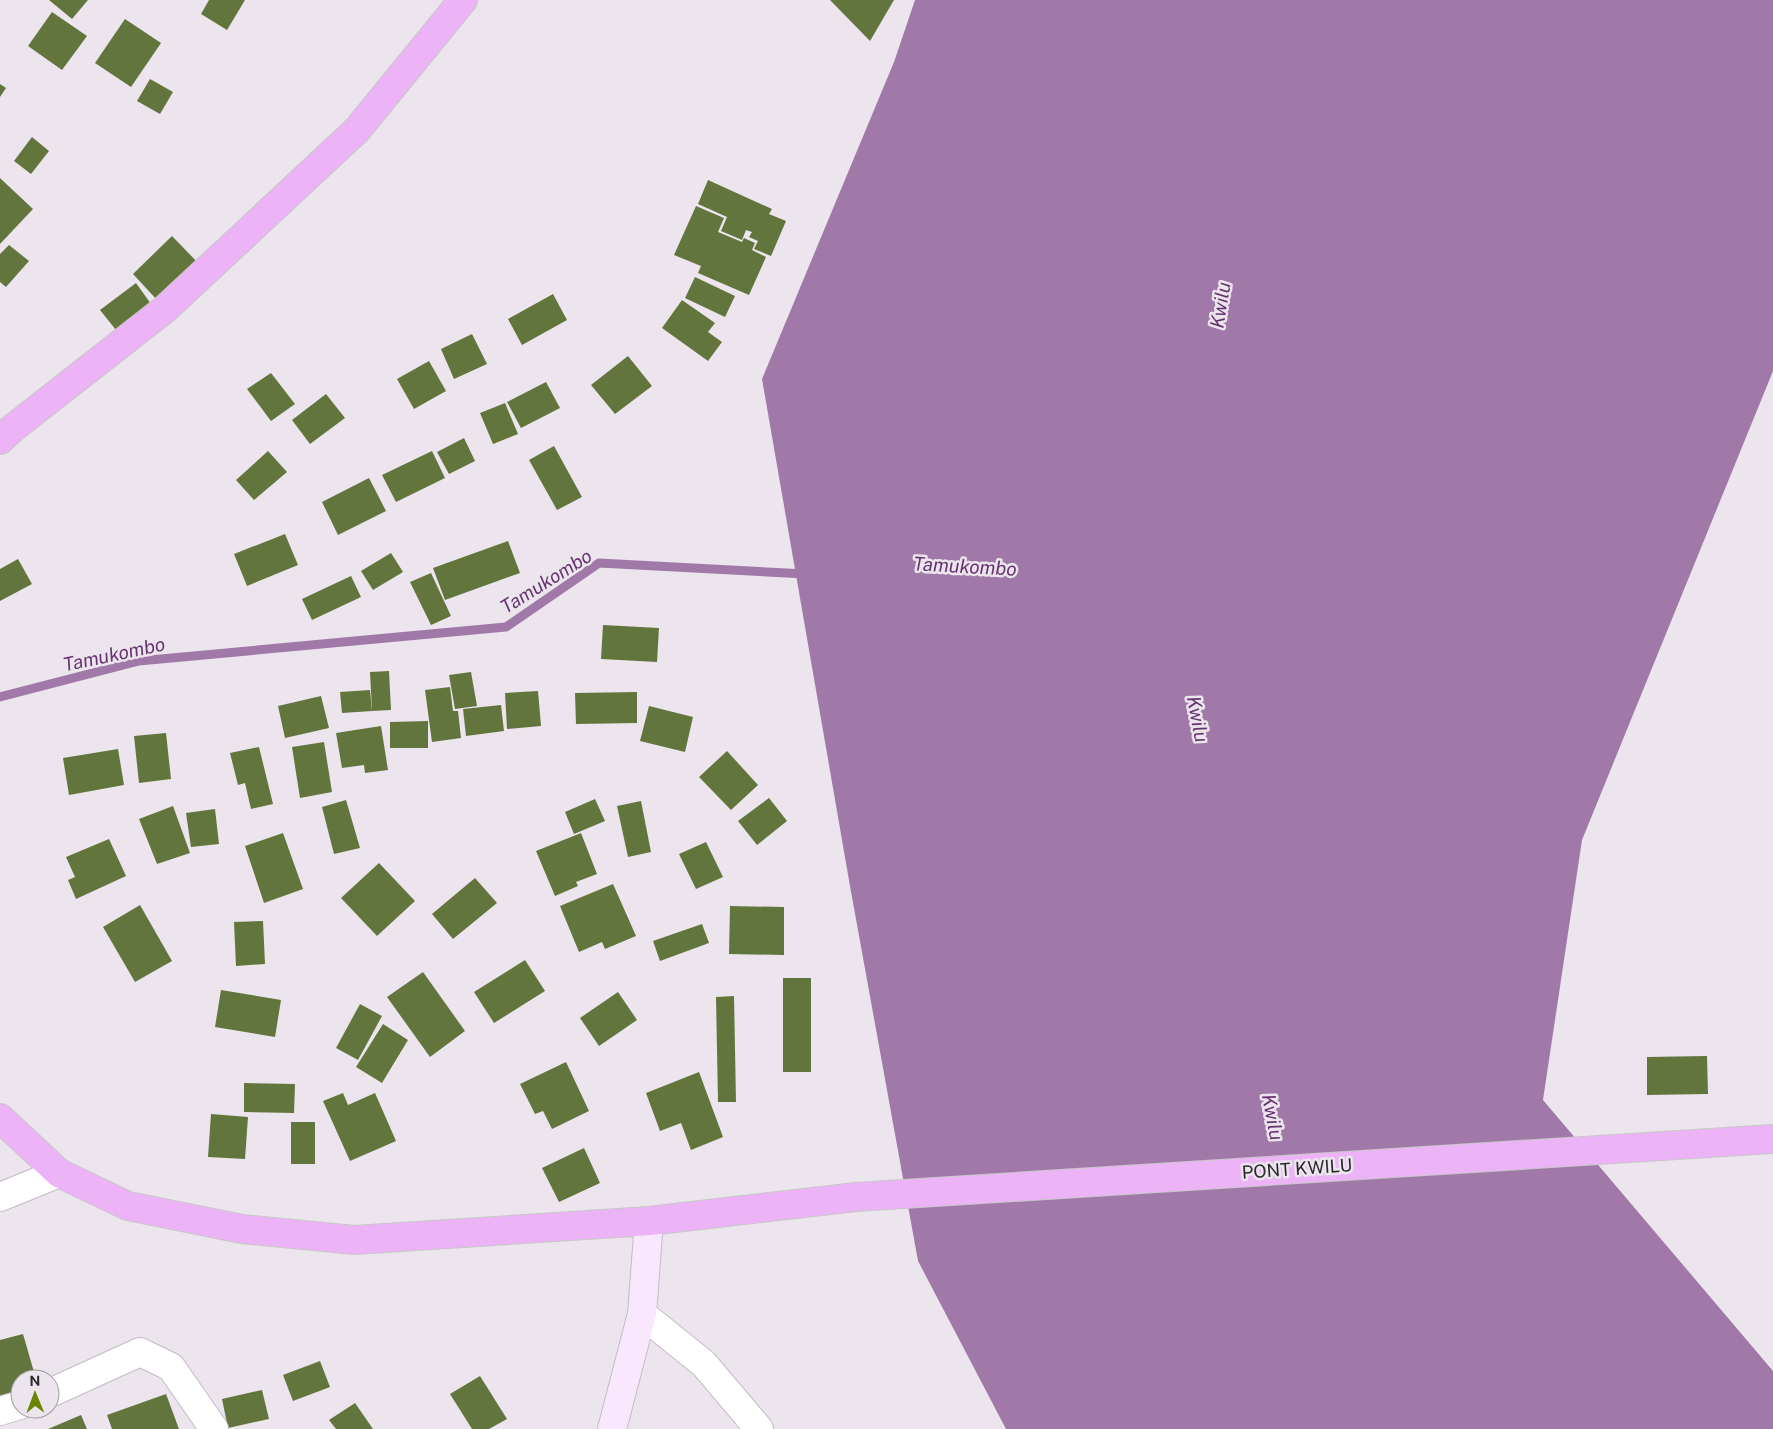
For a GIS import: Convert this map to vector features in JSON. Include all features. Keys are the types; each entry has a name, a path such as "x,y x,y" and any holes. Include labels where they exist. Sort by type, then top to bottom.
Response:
{"highway":[{"path":"0,440 165,309 357,130 462,0"},
{"name":"PONT KWILU","path":"0,1118 59,1172 128,1206 242,1229 354,1240 648,1221 856,1197 1773,1139"}],"street":[{"path":"0,1197 59,1172"},
{"path":"612,1429 642,1314 648,1221"},
{"path":"642,1314 704,1364 759,1429"},
{"path":"60,1388 140,1352 171,1367 214,1429"}],"water":[{"name":"Kwilu","path":"915,0 1773,0 1773,371 1582,840 1543,1100 1773,1371 1773,1429 1006,1429 918,1261 850,886 762,379 894,62"}],"building":[{"path":"49,0 88,0 72,19"},
{"path":"209,0 245,0 227,30 201,14"},
{"path":"830,0 894,0 870,41"},
{"path":"52,12 87,36 62,70 28,46"},
{"path":"125,19 161,43 131,87 95,63"},
{"path":"150,79 173,92 160,114 137,101"},
{"path":"0,84 6,88 0,97"},
{"path":"32,137 49,151 31,174 14,161"},
{"path":"0,178 33,209 0,244"},
{"path":"708,180 772,209 769,214 786,221 771,256 754,249 758,241 749,237 752,232 746,230 742,240 721,231 727,217 698,204"},
{"path":"696,206 724,218 718,232 742,242 744,238 755,243 752,250 766,257 749,295 698,273 701,266 674,255"},
{"path":"172,236 201,266 158,301 133,274"},
{"path":"9,245 29,261 6,287 0,282 0,254"},
{"path":"695,277 735,296 725,317 685,298"},
{"path":"136,283 151,304 116,330 100,310"},
{"path":"553,294 567,320 522,345 508,319"},
{"path":"682,300 715,323 708,332 722,342 708,361 662,328"},
{"path":"472,334 487,364 454,379 441,349"},
{"path":"628,356 652,386 615,414 591,385"},
{"path":"429,361 446,391 414,409 397,379"},
{"path":"271,373 295,404 271,421 247,389"},
{"path":"546,382 560,408 521,428 507,402"},
{"path":"326,394 345,418 310,444 292,420"},
{"path":"505,403 518,434 493,444 480,413"},
{"path":"464,438 475,461 449,474 437,452"},
{"path":"554,446 582,497 557,510 529,460"},
{"path":"268,451 287,472 254,500 236,480"},
{"path":"432,451 445,478 396,502 382,475"},
{"path":"369,478 386,511 338,535 322,502"},
{"path":"285,534 298,565 247,586 234,554"},
{"path":"508,541 520,573 445,600 433,568"},
{"path":"391,553 403,572 373,590 361,571"},
{"path":"18,559 32,584 0,601 0,569"},
{"path":"431,573 451,616 431,625 410,582"},
{"path":"351,576 361,597 312,620 302,599"},
{"path":"603,625 659,628 657,662 601,659"},
{"path":"389,671 391,710 372,711 370,672"},
{"path":"471,672 477,706 455,709 449,675"},
{"path":"450,687 453,711 458,711 461,738 432,742 425,690"},
{"path":"370,690 372,711 342,713 340,692"},
{"path":"538,691 541,726 507,729 505,693"},
{"path":"637,692 637,723 576,724 575,693"},
{"path":"321,696 329,728 285,738 278,706"},
{"path":"501,705 504,731 466,736 463,709"},
{"path":"649,706 693,717 685,752 640,741"},
{"path":"428,721 428,748 390,748 390,722"},
{"path":"381,726 388,770 365,773 364,765 342,768 336,733"},
{"path":"166,733 171,779 139,783 134,736"},
{"path":"324,742 332,792 300,798 292,747"},
{"path":"259,747 273,804 251,809 245,783 238,785 230,753"},
{"path":"118,749 124,785 69,795 63,758"},
{"path":"727,751 758,785 731,810 699,777"},
{"path":"769,798 787,821 757,845 738,821"},
{"path":"595,799 605,821 574,834 565,812"},
{"path":"346,800 360,848 334,854 322,807"},
{"path":"641,801 651,852 628,857 617,806"},
{"path":"173,806 190,853 157,864 139,819"},
{"path":"215,809 219,844 191,847 186,813"},
{"path":"283,833 303,889 264,903 245,846"},
{"path":"581,833 597,874 576,882 578,886 555,896 536,851"},
{"path":"109,839 126,876 76,899 68,880 75,877 66,857"},
{"path":"706,842 723,877 696,889 679,854"},
{"path":"379,863 415,901 377,936 341,898"},
{"path":"475,878 497,903 453,939 432,914"},
{"path":"613,884 636,936 605,949 602,942 579,952 560,906"},
{"path":"140,905 172,961 135,982 103,927"},
{"path":"730,906 784,907 784,955 729,954"},
{"path":"263,921 265,964 236,966 234,922"},
{"path":"702,924 709,943 660,961 653,941"},
{"path":"525,960 545,991 494,1023 474,992"},
{"path":"423,972 465,1031 430,1057 387,997"},
{"path":"783,978 811,978 811,1072 783,1072"},
{"path":"221,990 281,1000 275,1037 215,1027"},
{"path":"618,992 637,1020 599,1046 580,1018"},
{"path":"734,996 736,1102 718,1102 716,997"},
{"path":"360,1004 382,1016 358,1060 336,1048"},
{"path":"383,1024 408,1040 382,1083 356,1067"},
{"path":"1707,1056 1708,1094 1647,1095 1647,1057"},
{"path":"566,1062 589,1111 552,1129 543,1111 535,1114 520,1084"},
{"path":"699,1072 723,1137 691,1150 681,1123 660,1131 646,1093"},
{"path":"244,1083 295,1084 294,1113 244,1112"},
{"path":"343,1093 348,1105 375,1093 396,1141 350,1161 323,1101"},
{"path":"211,1114 248,1117 245,1159 208,1157"},
{"path":"291,1122 315,1122 315,1164 291,1164"},
{"path":"584,1148 600,1183 559,1202 542,1168"},
{"path":"23,1334 33,1369 10,1369 10,1396 0,1399 0,1340"},
{"path":"320,1361 330,1387 293,1401 283,1375"},
{"path":"480,1376 507,1419 489,1429 472,1429 450,1394"},
{"path":"262,1390 269,1419 228,1428 222,1399"},
{"path":"166,1394 179,1429 112,1429 107,1415"},
{"path":"355,1403 373,1429 336,1429 329,1420"},
{"path":"81,1415 87,1429 48,1429"}],"waterway":[{"name":"Tamukombo","path":"0,697 139,661 506,627 599,563 806,574"}]}
